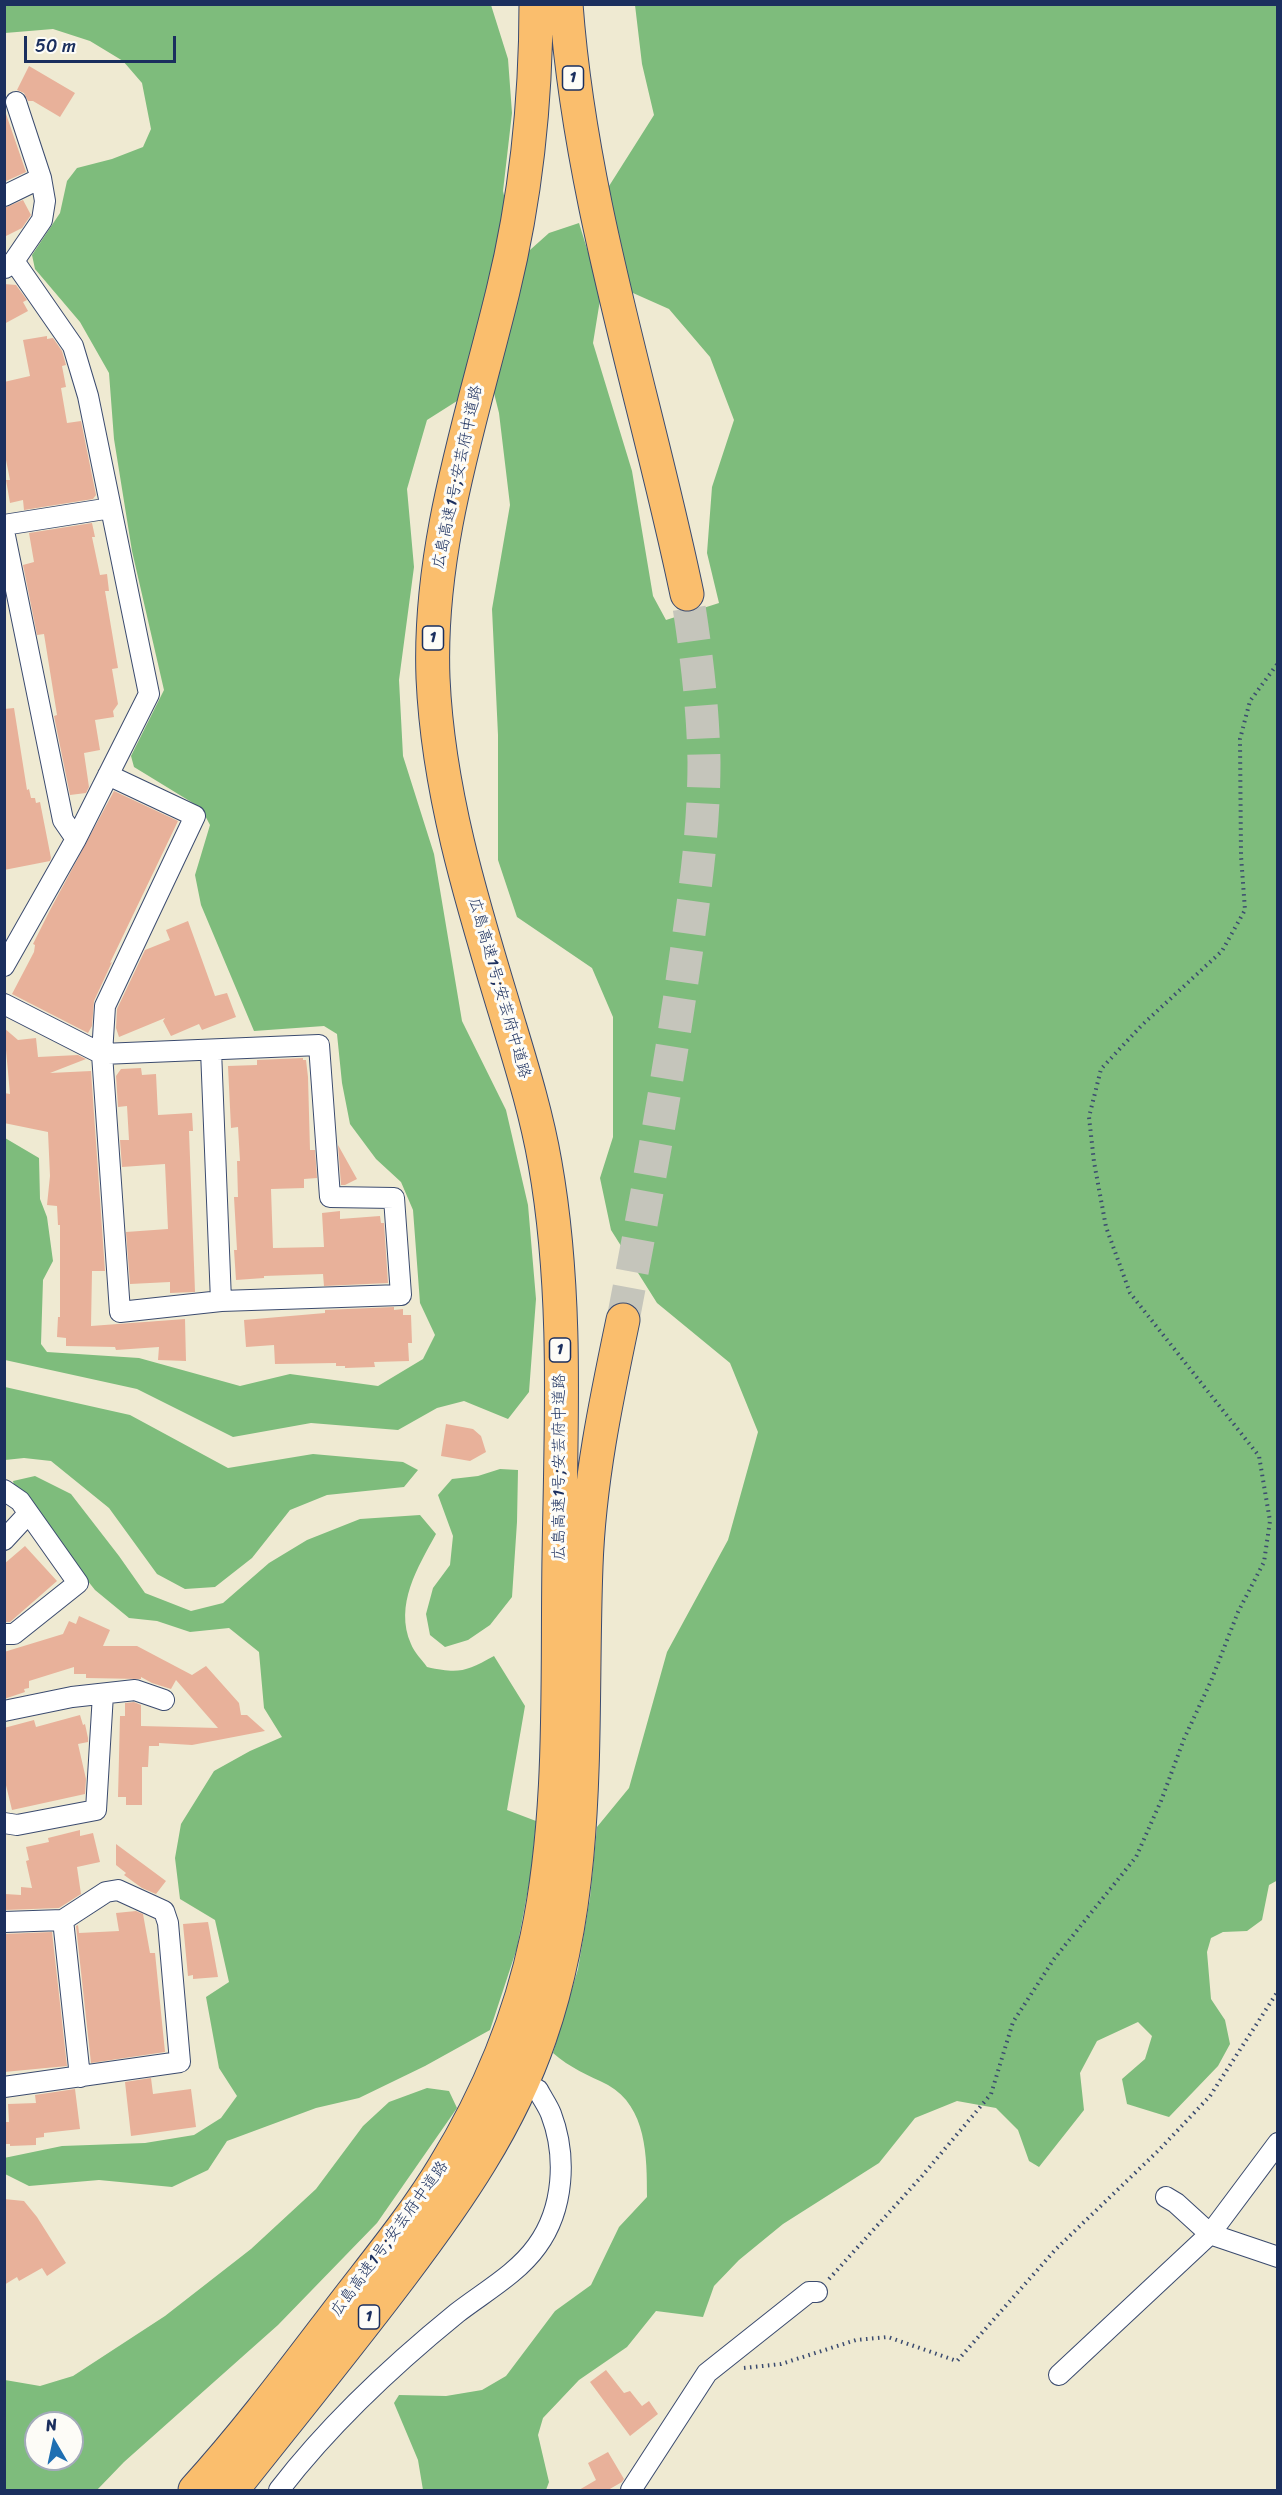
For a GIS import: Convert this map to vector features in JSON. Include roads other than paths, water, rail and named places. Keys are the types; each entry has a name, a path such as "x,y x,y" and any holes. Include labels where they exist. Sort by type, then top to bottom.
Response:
{"highway":[{"name":"広島高速1号;安芸府中道路","path":"195,2490 220,2463 283,2383 415,2210 443,2169 481,2132 521,2087 555,1989 574,1887 569,1786 559,1306 553,1226 545,1164 535,1116 459,848 439,754 432,667 437,576 444,530 466,429 504,287 528,150 536,54 536,4"},
{"name":"1","path":"566,4 573,81 584,151 615,303 671,520 687,594"},
{"name":"広島高速1号;安芸府中道路","path":"569,1786 589,1522 601,1424 623,1320"},
{"name":"広島高速1号;安芸府中道路","path":"232,2490 426,2242 469,2181 481,2132"}],"street":[{"path":"4,966 76,839 149,694 88,396 73,345 9,265 42,220 45,201 41,178 16,102"},
{"path":"4,196 41,178"},
{"path":"4,525 111,508"},
{"path":"4,531 63,820 76,839"},
{"path":"4,1004 102,1054 319,1045 330,1197 394,1198 401,1295 221,1301 120,1312 102,1054 105,1006 195,816 108,775"},
{"path":"211,1050 221,1301"},
{"path":"4,1490 20,1502 78,1583 15,1634 4,1634"},
{"path":"4,1540 28,1514"},
{"path":"4,1710 72,1697 135,1690 164,1700"},
{"path":"4,1823 18,1825 96,1810 103,1694"},
{"path":"4,1922 63,1920 106,1892 118,1890 164,1911 168,1923 180,2062 4,2087"},
{"path":"63,1920 80,2077"},
{"path":"279,2490 335,2426 390,2373 457,2314 513,2272 538,2246 554,2211 562,2175 551,2114 538,2090"},
{"path":"1059,2375 1210,2234 1278,2143"},
{"path":"1166,2197 1176,2203 1210,2234 1278,2258"},
{"path":"631,2490 707,2373 809,2292 817,2292"}],"tunnel":[{"path":"623,1320 668,1071 700,847 704,762 702,720 687,594"}]}
